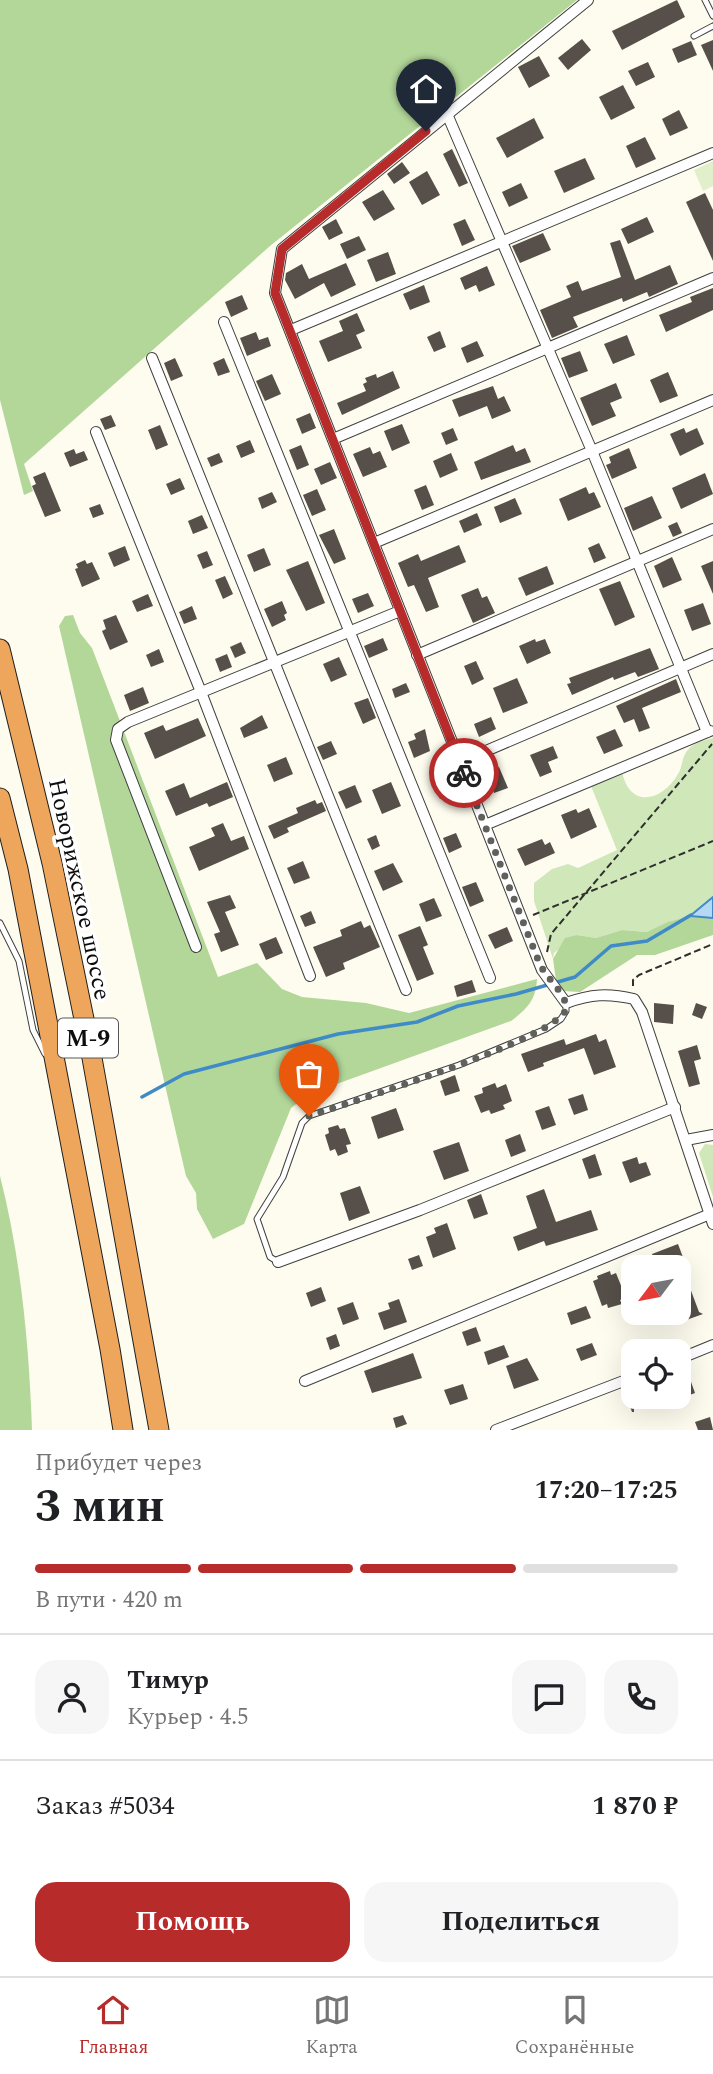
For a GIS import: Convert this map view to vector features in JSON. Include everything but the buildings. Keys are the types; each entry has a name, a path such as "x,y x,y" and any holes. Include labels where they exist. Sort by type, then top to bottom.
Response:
{"highway":[{"name":"Новорижское шоссе","path":"0,649 52,863 102,1112 159,1430"},
{"name":"М-9","path":"0,798 18,869 123,1430"}],"street":[{"path":"304,1381 711,1219 642,1012 634,999 610,993 587,995 566,1003 544,973 275,293 282,249 588,0"},
{"path":"447,114 711,735 485,825"},
{"path":"291,330 502,239 713,153"},
{"path":"333,439 713,278"},
{"path":"224,321 490,978"},
{"path":"152,358 406,990"},
{"path":"374,543 713,400"},
{"path":"96,432 201,692 310,976"},
{"path":"417,655 713,529"},
{"path":"196,947 116,740 118,729 128,722 400,611"},
{"path":"460,762 713,654"},
{"path":"278,1262 420,1210 675,1107"},
{"path":"686,1140 713,1135"},
{"path":"691,1354 713,1345"},
{"path":"496,1430 621,1382"}],"lane":[{"path":"705,0 713,16"},
{"path":"694,36 713,26"},
{"path":"0,923 19,961 33,1030 59,1082"},
{"path":"278,1262 270,1257 257,1219 283,1177 302,1123 309,1116 459,1065 546,1029 561,1019 566,1003"}],"path":[{"path":"544,973 551,934 711,735"},
{"path":"522,920 713,841"},
{"path":"634,999 633,980 639,975 713,944"}],"green space":[{"path":"0,0 577,0 270,246 24,464 33,491 24,495 0,400"},
{"path":"713,161 713,186 703,191 694,170"},
{"path":"73,615 80,633 92,648 218,977 257,963 282,989 302,997 366,1003 409,1013 537,979 530,1003 511,1021 309,1094 291,1108 244,1224 213,1239 197,1209 196,1193 186,1176 59,626 65,616"},
{"path":"713,738 713,897 690,916 647,932 622,930 596,938 577,935 554,953 553,959 534,901 534,883 552,869 568,864 578,868 617,850 591,786 622,771 631,791 639,796 655,795 671,783 690,747"},
{"path":"699,914 713,918 713,935 655,955 637,955 580,992 563,991 556,980 553,959 565,938 577,935 596,938 622,930 647,932 668,922"},
{"path":"705,1144 713,1145 713,1197 699,1153"},
{"path":"0,1176 23,1302 32,1430 0,1430"}],"water":[{"path":"713,897 713,918 690,916"}],"waterway":[{"path":"142,1097 184,1074 338,1034 417,1022 458,1006 516,994 575,977 611,946 647,941 691,915"}],"way so far":[{"path":"309,1116 459,1065 546,1029 561,1019 566,1010 566,1003 542,970 464,773"}],"route":[{"path":"426,131 282,249 275,293 464,773"}]}
